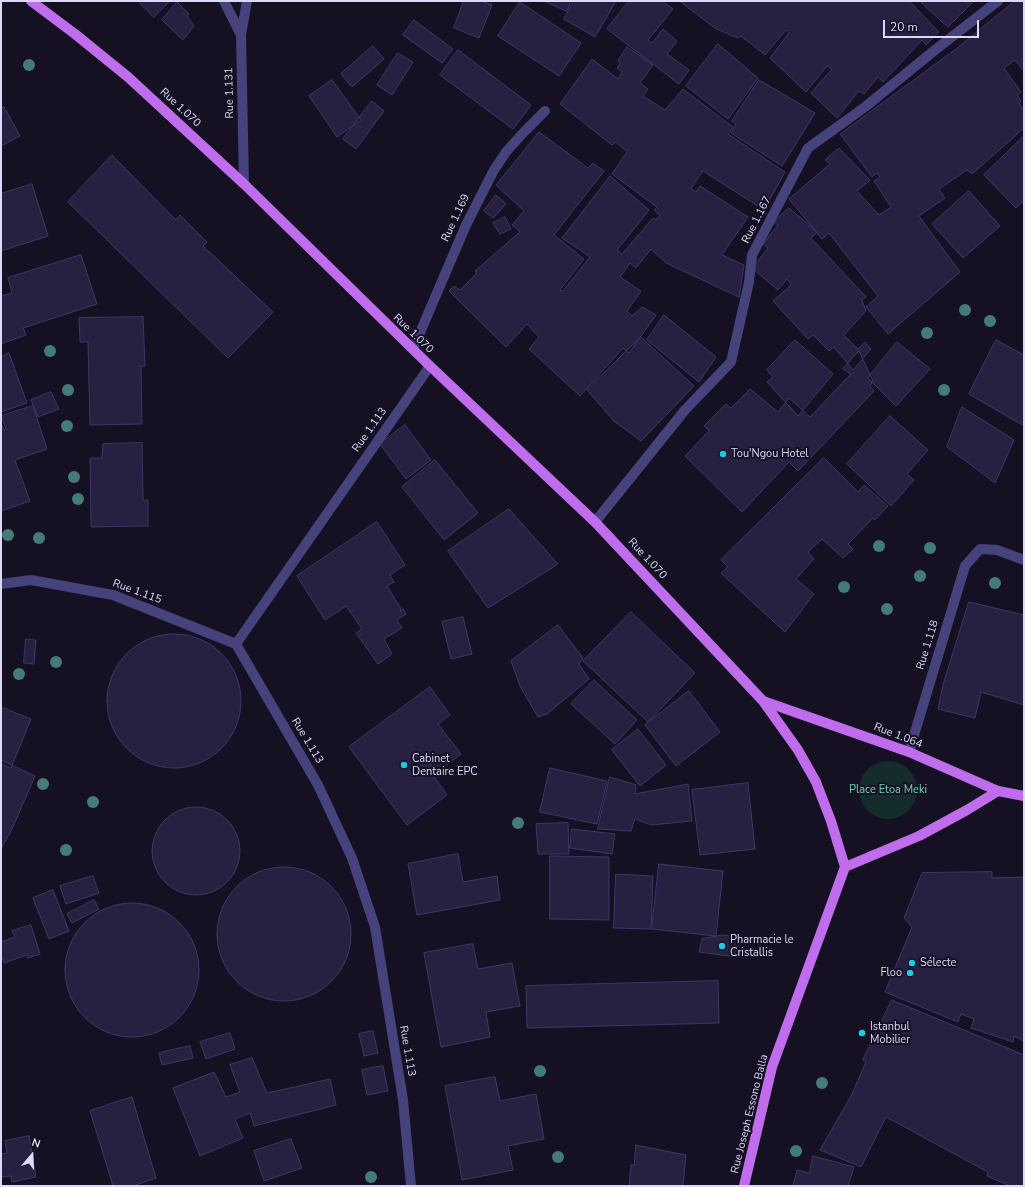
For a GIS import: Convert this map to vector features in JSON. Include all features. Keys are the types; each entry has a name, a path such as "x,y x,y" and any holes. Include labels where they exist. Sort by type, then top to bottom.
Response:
{"main road":[{"name":"Rue 1.070","path":"31,1 128,77 244,184 413,350 595,522 763,701"},
{"name":"Rue 1.064","path":"763,701 909,752 998,791 1024,796"},
{"path":"763,701 798,750 816,782 831,821 845,867 919,836 998,791"},
{"name":"Rue Joseph Essono Balla","path":"744,1186 772,1067 845,867"}],"street":[{"path":"224,1 240,35"},
{"name":"Rue 1.131","path":"244,184 240,35 247,1"},
{"name":"Rue 1.167","path":"595,522 685,410 731,362 749,282 752,256 808,148 865,107 998,1"},
{"name":"Rue 1.169","path":"413,350 463,232 494,170 506,152 545,112"},
{"name":"Rue 1.113","path":"411,1186 403,1100 375,927 352,858 318,785 236,644 430,366"},
{"name":"Rue 1.118","path":"909,752 965,566 980,549 997,550 1024,560"},
{"name":"Rue 1.115","path":"1,584 31,580 113,595 236,644"}],"green space":[{"name":"Place Etoa Meki","path":"882,761 894,761 909,769 917,784 917,796 909,811 894,819 882,819 867,811 859,796 859,784 867,769"}],"building":[{"path":"138,1 168,1 169,2 154,17"},
{"path":"464,1 481,1 492,5 479,38 454,28"},
{"path":"544,1 571,1 567,11"},
{"path":"574,1 616,1 595,37 564,19"},
{"path":"629,1 662,1 673,9 648,40 652,43 663,29 677,41 667,54 689,70 679,84 607,29"},
{"path":"680,1 909,1 939,32 926,45 922,40 883,82 878,77 864,94 859,91 837,118 811,93 832,69 827,66 806,92 770,58 789,33 786,30 765,55 741,36 738,38 716,29"},
{"path":"920,1 970,1 972,3 948,27"},
{"path":"1015,1 1024,1 1024,71 1015,60 1004,68 1021,92 1017,95 1021,101 1019,103 1023,109 1024,108 1024,128 972,174 967,170 939,189 945,198 919,216 960,272 888,334 866,307 878,296 829,233 822,239 789,199 830,164 825,160 839,148 870,180 857,191 879,215 891,207 874,181 880,177 877,173 872,177 840,134 956,49"},
{"path":"177,2 189,14 187,16 194,26 183,40 162,20"},
{"path":"520,2 581,43 559,76 498,36"},
{"path":"414,20 453,49 442,63 403,35"},
{"path":"718,44 758,78 728,119 686,86"},
{"path":"373,46 384,59 352,87 341,74"},
{"path":"627,47 653,65 640,83 648,89 643,96 665,110 683,89 733,127 728,134 785,172 764,210 703,171 691,188 696,192 700,186 748,217 722,255 744,265 739,297 666,263 651,249 636,268 630,263 620,277 641,291 627,311 632,316 642,307 656,315 629,353 623,348 580,396 529,349 539,337 527,324 506,347 449,291 454,286 460,290 477,273 475,271 520,232 512,225 524,211 496,185 539,132 588,168 593,163 604,171 554,235 584,259 560,290 563,291 590,257 562,238 610,176 649,210 617,250 622,254 653,218 656,220 660,215 654,210 657,207 612,174 627,152 616,142 612,145 560,104 592,59 618,79 622,72 617,68 620,63 618,61"},
{"path":"458,50 531,105 513,129 440,75"},
{"path":"398,53 413,62 392,95 377,85"},
{"path":"332,80 361,120 337,137 309,96"},
{"path":"759,80 815,113 782,166 731,133 736,124 732,121"},
{"path":"372,101 384,111 356,149 343,139"},
{"path":"4,107 20,136 1,146 1,109"},
{"path":"1024,136 1024,201 1016,208 984,175"},
{"path":"112,155 176,220 180,215 207,242 203,246 273,312 228,358 68,202"},
{"path":"32,184 48,236 1,251 1,194"},
{"path":"969,191 1000,226 963,258 932,224"},
{"path":"496,195 506,204 493,218 484,211"},
{"path":"789,208 817,232 811,238 866,297 862,300 866,311 844,335 858,349 865,342 871,349 853,370 834,347 829,351 813,335 808,339 773,301 791,285 787,279 778,290 752,268 768,248 763,244 778,225 774,222"},
{"path":"505,217 511,229 500,234 493,223"},
{"path":"81,255 97,304 23,328 26,335 1,344 1,296 12,293 8,278"},
{"path":"664,315 716,357 699,382 647,340"},
{"path":"143,317 145,366 141,366 142,424 90,425 88,342 80,342 79,318"},
{"path":"641,337 694,386 641,441 614,421 587,390"},
{"path":"795,340 833,374 798,416 767,382 773,377 767,370"},
{"path":"996,340 1024,355 1024,426 969,394"},
{"path":"897,342 930,369 896,406 868,378"},
{"path":"859,351 873,381 870,386 874,391 798,471 789,462 742,512 685,456 709,431 704,426 726,404 731,408 750,389 778,412 789,398 810,417 851,374 843,369"},
{"path":"9,353 27,403 1,412 1,357"},
{"path":"51,392 59,409 38,417 31,400"},
{"path":"33,406 47,449 15,460 30,501 1,511 1,423 4,430 6,429 1,416"},
{"path":"962,407 1014,440 995,483 947,447"},
{"path":"890,416 928,450 907,474 914,480 891,506 847,464"},
{"path":"405,425 431,460 406,479 380,444"},
{"path":"142,443 143,500 148,500 148,526 91,527 90,458 102,458 103,444"},
{"path":"824,458 858,492 864,485 888,506 875,520 873,518 848,544 853,549 843,558 822,539 808,552 814,559 796,579 814,594 785,632 721,573 728,567 721,560"},
{"path":"435,460 478,513 444,540 402,487"},
{"path":"509,509 558,564 488,608 448,551"},
{"path":"377,522 405,565 390,575 394,582 387,586 401,609 400,612 403,609 406,614 397,620 402,628 384,639 392,654 378,664 356,633 362,629 346,606 325,620 297,576"},
{"path":"969,602 1024,615 1024,705 981,692 975,718 938,709 943,685"},
{"path":"631,612 695,673 648,722 583,661"},
{"path":"463,617 472,654 451,659 442,622"},
{"path":"558,625 583,658 579,664 589,679 547,714 538,717 520,686 511,661"},
{"path":"181,634 194,636 222,653 239,681 241,701 239,721 222,749 194,766 167,768 154,766 126,749 109,721 107,694 109,681 126,653 154,636"},
{"path":"26,639 36,640 34,664 24,663"},
{"path":"594,680 637,720 615,744 571,704"},
{"name":"Cabinet Dentaire EPC","path":"430,687 450,715 438,724 461,754 433,775 447,795 407,825 349,747"},
{"path":"689,691 720,732 676,766 645,725"},
{"path":"1,707 31,719 11,768 1,764"},
{"path":"638,729 666,765 640,786 612,750"},
{"path":"1,760 35,776 12,829 1,849"},
{"path":"550,768 607,781 597,824 540,812"},
{"path":"610,777 636,785 635,794 688,784 692,821 651,825 635,819 631,831 598,829"},
{"path":"748,783 755,849 700,855 692,790"},
{"path":"196,807 213,811 227,820 236,834 240,851 236,868 227,882 213,891 196,895 179,891 165,882 156,868 152,851 156,834 165,820 179,811"},
{"path":"568,823 569,854 538,854 536,824"},
{"path":"572,829 615,834 612,854 570,848"},
{"path":"458,854 463,882 497,876 500,900 417,915 408,864"},
{"path":"550,856 609,857 609,920 550,919"},
{"path":"659,864 723,871 716,936 652,929"},
{"path":"277,867 291,867 310,872 332,886 346,908 350,921 350,947 346,960 332,982 310,996 291,1001 277,1001 258,996 236,982 222,960 217,941 217,927 222,908 236,886 258,872"},
{"path":"992,872 992,878 1024,877 1024,1041 1014,1036 1013,1042 971,1028 974,1019 961,1014 958,1022 885,992 912,927 904,918 922,873"},
{"path":"616,874 653,876 651,929 614,928"},
{"path":"93,876 99,893 66,904 60,886"},
{"path":"53,890 69,931 49,939 33,898"},
{"path":"94,900 99,909 72,923 67,914"},
{"path":"125,903 139,903 158,908 180,922 194,944 198,957 198,983 194,996 180,1018 158,1032 139,1037 125,1037 106,1032 84,1018 70,996 65,977 65,963 70,944 84,922 106,908"},
{"path":"31,925 40,954 28,958 27,955 4,963 1,955 1,942 15,937 12,931"},
{"name":"Pharmacie le Cristallis","path":"723,935 745,938 744,958 699,952 702,939"},
{"path":"473,944 478,969 512,963 520,1006 486,1012 490,1037 441,1047 424,953"},
{"path":"718,981 719,1023 527,1028 526,986"},
{"path":"892,1000 1024,1055 1024,1186 1010,1186 987,1176 988,1172 886,1117 861,1167 820,1150 851,1096 866,1062 863,1060"},
{"path":"373,1031 378,1053 364,1056 359,1034"},
{"path":"230,1033 235,1049 206,1059 200,1042"},
{"path":"190,1046 193,1058 162,1065 159,1053"},
{"path":"252,1058 267,1093 330,1079 336,1105 254,1126 250,1113 235,1119 243,1138 200,1156 173,1088 214,1072 226,1097 240,1092 230,1065"},
{"path":"383,1066 388,1091 367,1095 362,1070"},
{"path":"495,1077 500,1101 536,1094 544,1139 508,1146 513,1170 462,1180 445,1086"},
{"path":"132,1097 156,1178 133,1186 113,1186 90,1111"},
{"path":"29,1136 36,1177 12,1182 11,1176 1,1177 1,1154 7,1153 5,1141"},
{"path":"291,1139 302,1168 264,1181 254,1151"},
{"path":"636,1145 686,1155 683,1186 629,1186 631,1165 634,1165"},
{"path":"813,1156 854,1167 848,1186 793,1186 797,1170 809,1173"}],"place":[{"name":"Tou'Ngou Hotel","path":"723,454"},
{"name":"Cabinet Dentaire EPC","path":"404,765"},
{"name":"Pharmacie le Cristallis","path":"722,946"},
{"name":"Sélecte","path":"912,963"},
{"name":"Floo","path":"910,973"},
{"name":"Istanbul Mobilier","path":"862,1033"}]}
